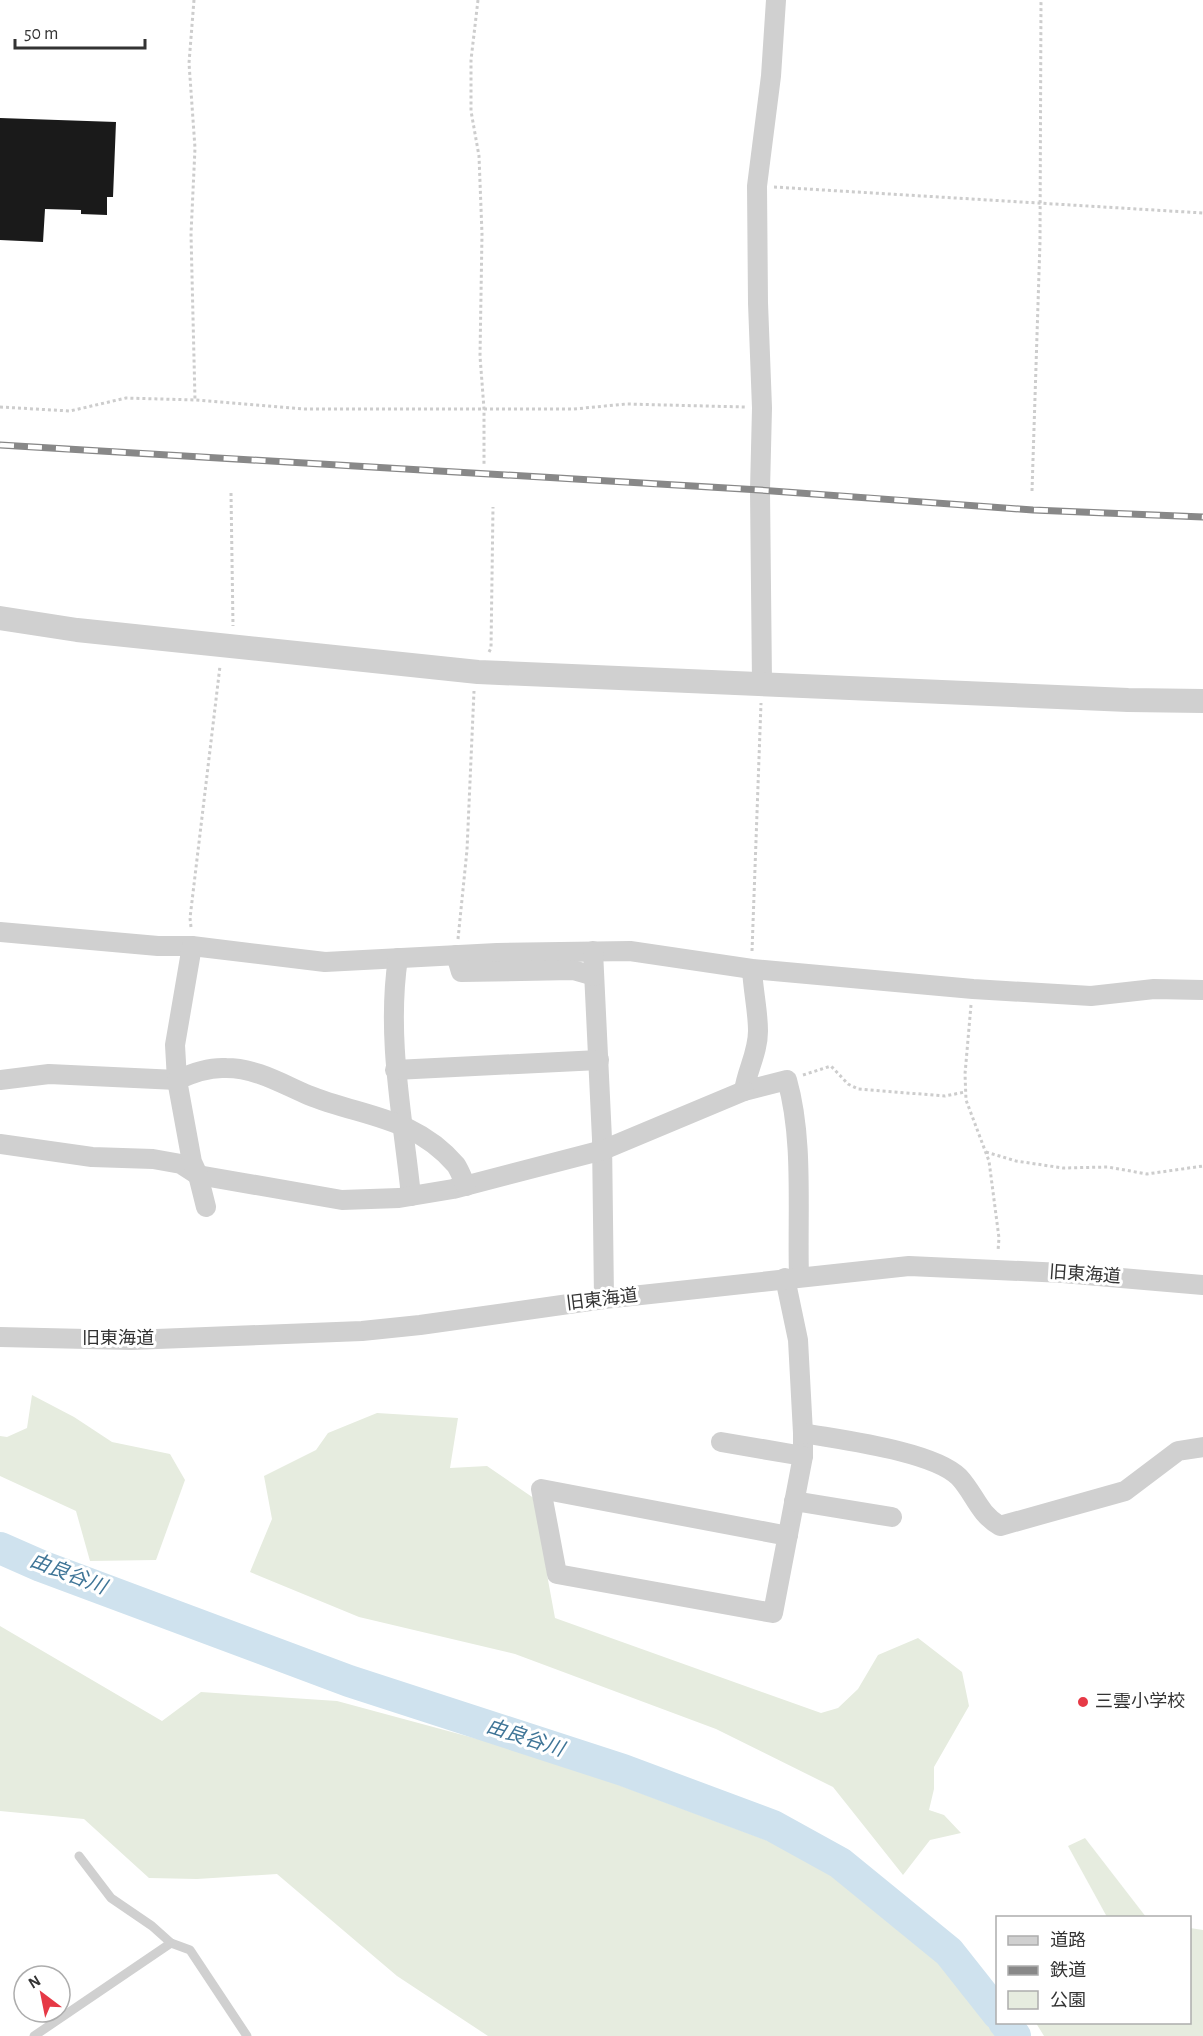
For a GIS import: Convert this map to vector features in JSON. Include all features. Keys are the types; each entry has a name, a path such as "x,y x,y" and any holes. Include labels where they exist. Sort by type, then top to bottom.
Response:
{"street":[{"path":"762,683 762,408 757,186 771,76 776,0"},
{"path":"0,618 77,630 478,672 1128,700 1203,701"},
{"path":"0,932 158,946 192,946 325,962 456,955 630,951 752,969 973,988 1091,996 1154,989 1203,990"},
{"path":"192,946 175,1045 177,1080 192,1162 198,1175 206,1207"},
{"path":"593,951 603,1150 604,1299"},
{"path":"456,955 461,972 573,970 594,976"},
{"path":"398,958 393,991 395,1070 404,1125 411,1196"},
{"path":"744,1091 758,1031 752,969"},
{"path":"395,1070 598,1060"},
{"path":"0,1080 49,1074 177,1080 194,1072 226,1068 262,1074 310,1096 404,1125 457,1166 466,1186"},
{"path":"0,1144 92,1157 153,1159 181,1164 198,1175 342,1200 411,1196 466,1186 603,1150 744,1091 787,1080 792,1098 796,1136 792,1277 798,1340 803,1456 774,1613 557,1574 541,1490 788,1536"},
{"name":"旧東海道","path":"0,1337 131,1340 362,1331 604,1299 909,1266 997,1269 1203,1285"},
{"path":"803,1433 916,1455 935,1462 958,1476 988,1519 1000,1526 1125,1491 1178,1451 1203,1447"},
{"path":"721,1442 803,1456"},
{"path":"794,1501 892,1517"}],"lane":[{"path":"79,1856 111,1898 152,1926 171,1943 190,1950 247,2036"},
{"path":"34,2036 171,1943"}],"path":[{"path":"194,0 189,63 195,148 191,234 195,400"},
{"path":"478,0 471,60 471,111 479,156 482,234 480,356 484,409 484,464"},
{"path":"1032,491 1040,242 1041,0"},
{"path":"757,186 1203,213"},
{"path":"0,406 70,411 126,398 195,400 305,409 326,407 574,410 626,404 762,408"},
{"path":"192,946 190,918 219,671 224,645 233,628 231,493"},
{"path":"456,955 467,850 473,694 478,672 490,648 493,507"},
{"path":"752,969 754,852 762,683"},
{"path":"973,988 965,1074 966,1100 989,1161 999,1238 997,1269"},
{"path":"787,1080 831,1066 848,1084 858,1089 945,1096 966,1092"},
{"path":"986,1152 1016,1161 1063,1168 1108,1167 1147,1174 1203,1166"}],"green space":[{"path":"32,1395 74,1417 112,1442 170,1454 185,1480 156,1560 90,1561 76,1511 0,1476 0,1436 7,1437 27,1428"},
{"path":"377,1413 458,1418 450,1468 487,1466 538,1501 555,1618 821,1713 838,1708 858,1689 878,1655 918,1638 962,1672 969,1706 934,1767 934,1789 929,1810 944,1815 961,1833 930,1840 903,1875 833,1787 716,1729 515,1654 359,1617 250,1572 272,1519 264,1476 316,1450 328,1433"},
{"path":"0,1626 162,1721 201,1692 337,1701 544,1757 825,1862 944,1964 996,2036 488,2036 397,1976 277,1874 197,1879 149,1878 84,1819 0,1811"},
{"path":"1085,1838 1145,1916 1106,1916 1068,1846"},
{"path":"1191,1928 1203,1930 1203,2036 1044,2036 1037,2024 1191,2024"}],"building":[{"path":"0,118 116,122 113,197 107,197 107,215 81,214 81,210 45,209 43,242 0,240"}],"waterway":[{"name":"由良谷川","path":"0,1548 41,1566 349,1681 623,1770 773,1826 840,1863 949,1952 996,2011"},
{"name":"由良谷川","path":"1006,2024 1015,2036"}],"railway":[{"path":"0,445 760,490 1033,510 1203,517"}],"place":[{"name":"三雲小学校","path":"1083,1702"}]}
